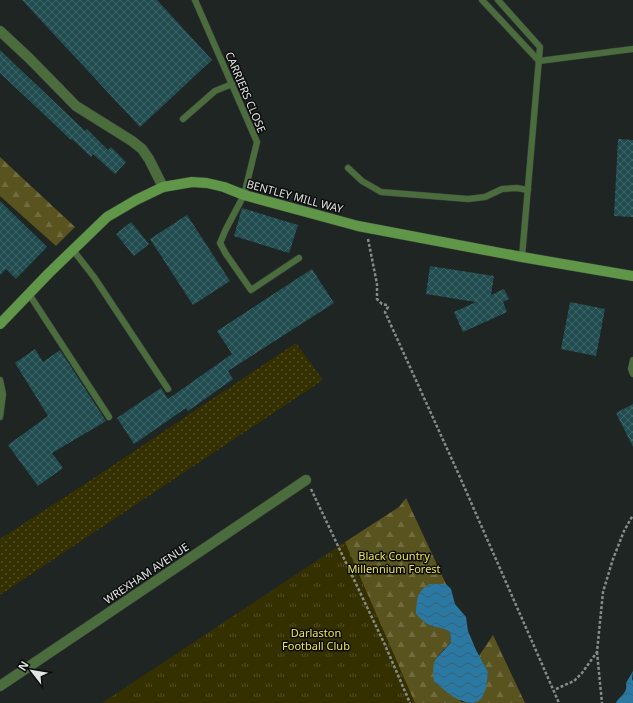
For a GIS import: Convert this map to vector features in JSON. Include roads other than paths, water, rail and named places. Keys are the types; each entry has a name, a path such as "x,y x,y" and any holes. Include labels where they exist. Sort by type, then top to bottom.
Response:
{"street":[{"path":"0,31 76,106 132,141 142,149 149,159 163,187"},
{"name":"BENTLEY MILL WAY","path":"0,324 107,217 136,200 163,187 192,182 207,183 224,187 244,195 362,227 633,276"},
{"name":"WREXHAM AVENUE","path":"0,686 306,480"}],"lane":[{"name":"CARRIERS CLOSE","path":"195,0 257,142 244,195 226,229 220,244 251,290 299,258"},
{"path":"482,0 539,61"},
{"path":"498,0 540,47 522,257"},
{"path":"539,61 633,49"},
{"path":"182,120 215,91 232,84"},
{"path":"348,168 362,181 381,192 468,199 485,198 502,189 517,188 528,190"},
{"path":"73,250 94,277 168,389"},
{"path":"29,294 109,418"},
{"path":"633,360 631,369 633,374"},
{"path":"0,380 4,394 0,416"}],"water":[{"path":"430,584 446,584 451,589 455,604 466,617 468,631 488,672 486,688 482,698 474,703 462,701 447,692 434,681 434,662 451,642 450,632 443,628 430,625 416,614 418,596 425,587"},
{"path":"633,671 633,703 616,703 625,692 626,683"}],"park label":[{"name":"Black Country Millennium Forest","path":"394,561"},
{"name":"Darlaston Football Club","path":"316,638"}]}
